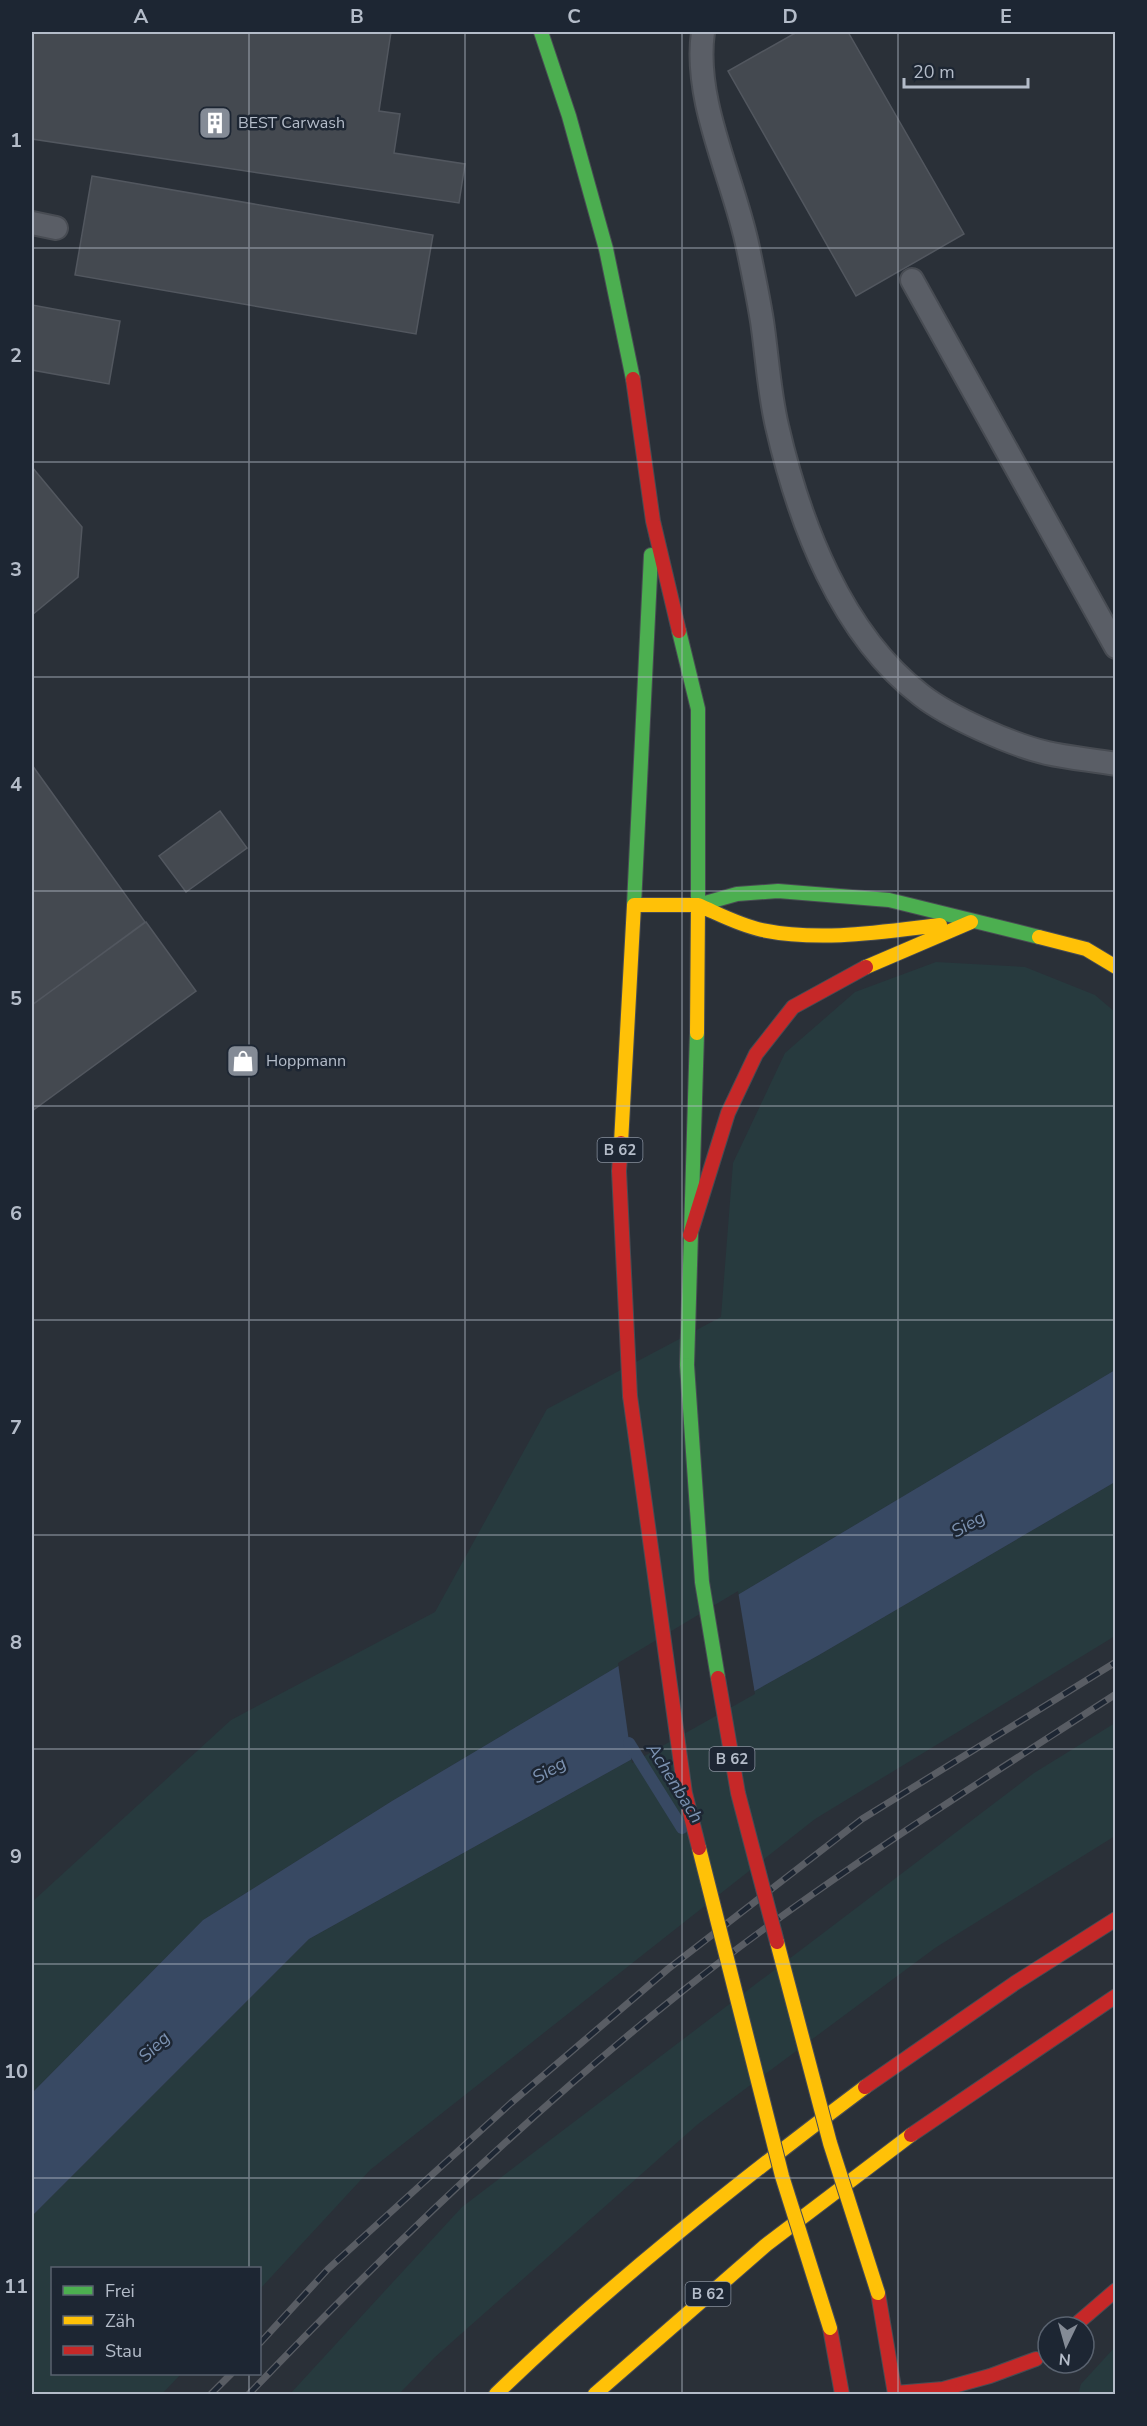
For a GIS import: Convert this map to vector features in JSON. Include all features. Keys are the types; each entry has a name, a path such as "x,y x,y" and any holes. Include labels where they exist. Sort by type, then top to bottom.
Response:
{"main road":[{"path":"541,32 569,116 606,249 634,384 653,521 698,709 698,904"},
{"path":"653,521 634,905 698,904 738,894 778,891 889,900 1086,949 1116,967"},
{"path":"698,904 738,923 789,934 846,935 971,922"},
{"name":"B 62","path":"698,904 698,1000 687,1365 702,1582 738,1793 830,2143 878,2293 894,2394 944,2389 990,2376 1036,2359"},
{"name":"B 62","path":"634,905 619,1171 630,1396 685,1793 782,2176 830,2328 842,2394"},
{"name":"B 62","path":"690,1235 729,1113 756,1054 794,1007 866,967 971,922"},
{"path":"496,2394 531,2360 672,2238 808,2129 961,2018 1116,1919"},
{"name":"B 62","path":"594,2394 716,2287 825,2198 992,2077 1116,1996"},
{"path":"1087,2315 1116,2290"},
{"name":"B 62","path":"1021,2377 1036,2359"}],"lane":[{"path":"703,32 703,88 744,228 762,318 777,425 797,494 818,554 847,611 882,661 922,696 977,728 1045,753 1116,764"},
{"path":"32,223 56,228"},
{"path":"912,279 1116,647"}],"green space":[{"path":"936,962 1025,967 1095,995 1115,1012 1115,1370 392,1801 203,1920 32,2093 32,1902 231,1720 435,1612 547,1409 721,1317 733,1163 785,1053 855,992"},
{"path":"1115,1482 1115,1636 815,1819 370,2170 261,2288 261,2267 51,2267 51,2375 180,2375 162,2394 32,2394 32,2216 309,1939 819,1655"},
{"path":"1115,1723 1115,1836 935,1948 698,2124 435,2357 399,2394 290,2394 462,2207 1034,1773"},
{"path":"1115,2347 1115,2394 1078,2394 1081,2384 1089,2375 1096,2375 1096,2368"}],"water":[{"name":"Sieg","path":"1115,1370 1115,1482 819,1655 309,1939 32,2216 32,2093 203,1920 392,1801"}],"pier":[{"path":"738,1591 755,1694 632,1763 618,1663"}],"building":[{"name":"BEST Carwash","path":"32,32 391,32 379,111 400,114 394,153 465,164 459,203 32,139"},
{"path":"797,32 848,32 964,234 856,296 728,71"},
{"path":"92,176 433,235 416,334 75,275"},
{"path":"32,305 120,321 109,384 32,370"},
{"path":"32,467 82,527 78,577 32,615"},
{"path":"32,765 145,922 32,1005"},
{"path":"220,811 247,848 186,892 159,856"},
{"path":"146,922 196,991 32,1111 32,1005"}],"waterway":[{"name":"Achenbach","path":"629,1743 682,1828"}],"railway":[{"path":"261,2342 328,2269 511,2103 668,1969 862,1819 1116,1662"},
{"path":"249,2394 404,2237 512,2136 623,2039 732,1953 840,1875 1116,1694"},
{"path":"211,2394 230,2375"}],"traffic: fast":[{"path":"541,32 569,116 606,249 633,379"},
{"path":"634,905 651,555"},
{"path":"679,631 698,709 698,905"},
{"path":"698,905 737,894 778,891 889,900 1039,937"},
{"path":"687,1365 697,1033"},
{"path":"687,1365 702,1582 718,1678"}],"traffic: slow":[{"path":"621,1143 634,905 698,905 697,1033"},
{"path":"698,905 745,925 784,934 851,935 940,925"},
{"path":"866,967 971,922"},
{"path":"1039,937 1086,949 1116,967"},
{"path":"699,1848 782,2176 830,2328"},
{"path":"777,1942 830,2143 878,2293"},
{"path":"496,2394 630,2273 865,2087"},
{"path":"595,2394 766,2245 911,2135"}],"traffic: jam":[{"path":"633,379 653,521 679,631"},
{"path":"690,1235 728,1113 756,1054 793,1007 866,967"},
{"path":"621,1143 619,1171 630,1396"},
{"path":"630,1396 685,1793 699,1848"},
{"path":"718,1678 738,1793 777,1942"},
{"path":"865,2087 1015,1983 1116,1919"},
{"path":"911,2135 1116,1996"},
{"path":"1087,2315 1116,2290"},
{"path":"878,2293 895,2394"},
{"path":"830,2328 842,2394"},
{"path":"895,2393 943,2389 990,2376 1036,2359"}],"place":[{"name":"BEST Carwash","path":"215,123"},
{"name":"Hoppmann","path":"243,1061"}]}
